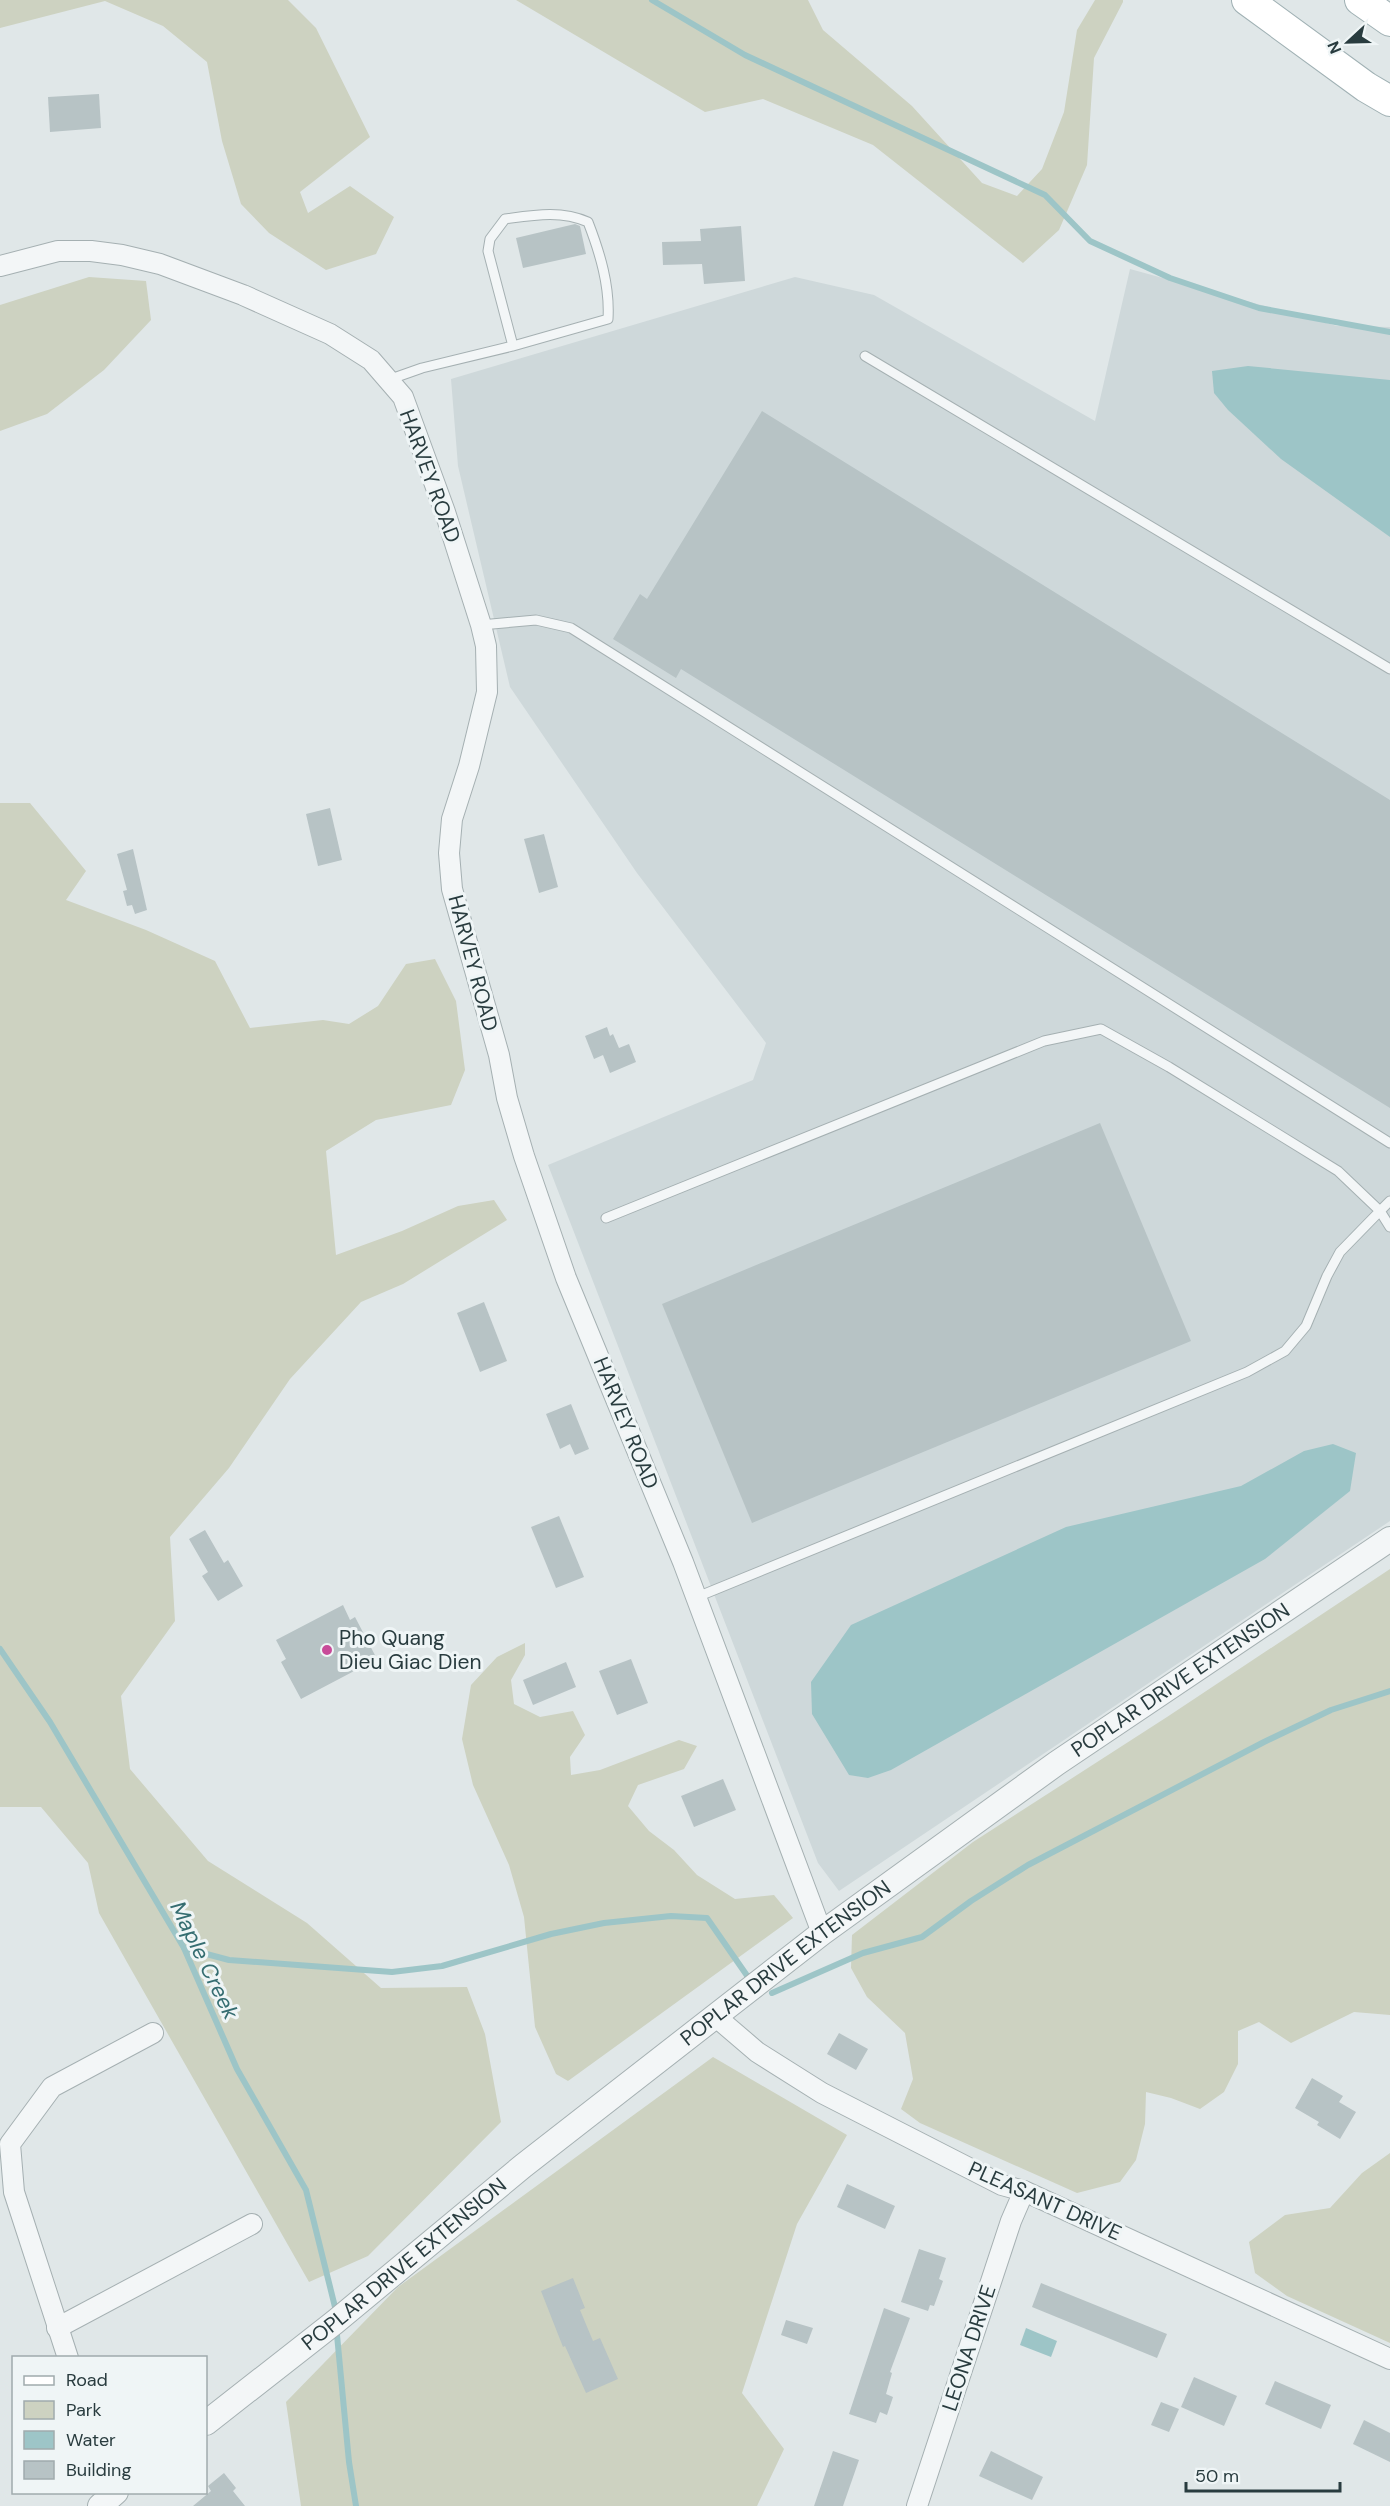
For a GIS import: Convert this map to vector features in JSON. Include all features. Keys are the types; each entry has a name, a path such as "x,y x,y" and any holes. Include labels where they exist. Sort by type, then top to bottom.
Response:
{"main road":[{"path":"1247,0 1390,102"},
{"path":"1360,0 1390,21"}],"street":[{"name":"HARVEY ROAD","path":"0,266 58,251 122,255 159,264 243,296 330,334 371,360 402,397 445,512 486,646 487,692 469,766 452,819 449,853 452,889 499,1055 507,1098 566,1278 697,1597 822,1933"},
{"name":"POPLAR DRIVE EXTENSION","path":"207,2422 335,2322 523,2166 822,1933 1057,1763 1390,1539"},
{"name":"PLEASANT DRIVE","path":"715,2016 758,2052 822,2093 1002,2185 1024,2191 1390,2359"},
{"path":"67,2356 14,2192 10,2144 52,2087 153,2033"},
{"name":"LEONA DRIVE","path":"917,2506 1011,2221 1024,2191"},
{"path":"57,2328 252,2224"},
{"path":"100,2506 115,2494"}],"lane":[{"path":"388,380 422,368 513,346 608,319 609,297 599,251 588,222 572,214 542,213 506,219 490,239 488,251 513,346"},
{"path":"865,356 1390,669"},
{"path":"481,625 536,620 571,628 1390,1143"},
{"path":"606,1218 1044,1041 1101,1029 1169,1067 1338,1171 1380,1211 1390,1227"},
{"path":"697,1597 1247,1372 1285,1351 1306,1326 1340,1252 1390,1201"}],"shaded area":[{"path":"1130,269 1337,326 1390,327 1390,1521 839,1891 818,1863 548,1165 753,1080 766,1043 637,873 510,687 458,466 451,379 795,277 874,295 1095,421"}],"green space":[{"path":"0,0 288,0 316,28 370,137 300,192 308,213 350,186 394,217 376,254 326,270 269,233 241,204 222,141 207,62 163,26 105,1 0,28"},
{"path":"516,0 808,0 823,30 912,106 982,183 1017,196 1042,169 1064,112 1077,30 1095,0 1123,0 1123,2 1094,58 1087,165 1059,230 1023,263 873,145 763,99 705,112"},
{"path":"89,277 146,281 151,320 104,370 47,414 0,431 0,305"},
{"path":"0,803 30,803 86,871 66,900 146,930 215,961 250,1028 323,1020 349,1024 378,1006 406,964 435,959 456,1001 465,1070 451,1105 376,1120 326,1151 336,1255 402,1231 458,1206 494,1200 507,1220 403,1284 361,1302 290,1379 229,1468 170,1537 175,1621 121,1696 130,1769 208,1861 307,1923 381,1988 467,1987 485,2034 501,2122 368,2256 309,2282 99,1913 88,1863 41,1807 0,1807"},
{"path":"1390,1569 1390,2015 1354,2012 1291,2043 1259,2022 1238,2031 1238,2064 1224,2092 1200,2109 1146,2092 1145,2124 1136,2160 1120,2182 1077,2193 920,2123 901,2109 913,2079 905,2033 867,1997 851,1968 852,1935 973,1842"},
{"path":"525,1643 525,1655 511,1680 514,1704 540,1717 573,1711 585,1735 570,1757 571,1775 600,1770 679,1740 697,1746 684,1769 638,1785 628,1806 649,1831 674,1850 697,1875 735,1899 774,1895 793,1918 568,2081 556,2074 535,2027 524,1917 509,1865 473,1785 462,1739 471,1685 497,1657"},
{"path":"713,2057 847,2135 797,2224 742,2393 784,2449 757,2506 301,2506 286,2402 398,2287"},
{"path":"1390,2153 1390,2343 1287,2296 1255,2273 1249,2242 1285,2215 1330,2208 1362,2173"}],"water":[{"path":"1248,366 1390,380 1390,537 1281,459 1228,410 1214,393 1212,371"},
{"path":"1333,1444 1356,1453 1350,1491 1265,1559 891,1770 868,1778 849,1775 812,1714 811,1682 851,1625 1066,1527 1241,1486 1304,1451"},
{"path":"1026,2328 1057,2341 1051,2357 1020,2345"}],"building":[{"path":"99,94 101,128 50,132 48,97"},
{"path":"575,224 580,226 586,254 523,268 516,238"},
{"path":"741,226 745,281 704,284 702,264 663,265 662,242 701,241 700,229"},
{"path":"762,411 1390,800 1390,1108 681,669 676,678 613,639 640,594 647,599"},
{"path":"330,808 342,860 318,866 306,814"},
{"path":"544,834 558,887 539,893 524,839"},
{"path":"133,849 147,910 135,914 132,905 127,906 123,891 127,890 117,854"},
{"path":"607,1027 610,1036 613,1034 619,1048 629,1044 636,1062 610,1073 603,1055 594,1059 585,1036"},
{"path":"1100,1123 1191,1341 752,1523 662,1304"},
{"path":"484,1302 507,1361 480,1372 457,1313"},
{"path":"571,1404 589,1449 575,1455 570,1444 560,1449 546,1414"},
{"path":"559,1516 584,1577 556,1588 531,1527"},
{"path":"205,1530 224,1563 228,1560 243,1586 218,1601 202,1576 208,1572 189,1539"},
{"name":"Pho Quang Dieu Giac Dien","path":"343,1605 350,1620 355,1617 377,1659 301,1699 281,1662 286,1659 276,1640"},
{"path":"631,1659 648,1703 617,1715 599,1671"},
{"path":"566,1662 576,1687 533,1705 523,1680"},
{"path":"723,1779 736,1810 694,1827 681,1796"},
{"path":"839,2033 868,2049 856,2070 827,2054"},
{"path":"1312,2078 1343,2096 1339,2102 1356,2112 1340,2139 1317,2125 1319,2122 1295,2108"},
{"path":"847,2184 895,2206 885,2229 837,2207"},
{"path":"919,2249 946,2258 939,2279 943,2281 934,2306 930,2305 928,2311 901,2302"},
{"path":"573,2278 585,2308 580,2310 593,2341 600,2338 618,2379 586,2393 565,2346 563,2347 541,2291"},
{"path":"1041,2283 1167,2334 1157,2358 1032,2307"},
{"path":"884,2308 910,2318 890,2372 892,2373 886,2394 893,2397 887,2415 880,2412 876,2423 849,2414"},
{"path":"786,2320 813,2328 807,2344 781,2335"},
{"path":"1194,2377 1237,2396 1224,2426 1181,2407"},
{"path":"1275,2381 1331,2405 1321,2429 1265,2404"},
{"path":"1161,2402 1179,2409 1169,2432 1151,2425"},
{"path":"1364,2420 1390,2433 1390,2462 1353,2444"},
{"path":"833,2451 859,2460 843,2506 814,2506"},
{"path":"991,2451 1043,2477 1032,2500 979,2476"},
{"path":"224,2473 236,2488 233,2491 245,2506 193,2506 211,2491 208,2486"}],"waterway":[{"path":"652,0 745,55 1045,195 1090,241 1170,278 1259,308 1390,332"},
{"name":"Maple Creek","path":"0,1649 50,1722 184,1948 237,2069 306,2190 335,2307"},
{"path":"772,1993 863,1953 922,1937 971,1901 1028,1865 1264,1742 1331,1710 1390,1691"},
{"path":"184,1948 229,1960 392,1972 442,1966 551,1934 604,1923 671,1916 707,1918 748,1977"},
{"name":"Maple Creek","path":"337,2335 349,2462 356,2506"}],"place":[{"name":"Pho Quang Dieu Giac Dien","path":"327,1650"}]}
